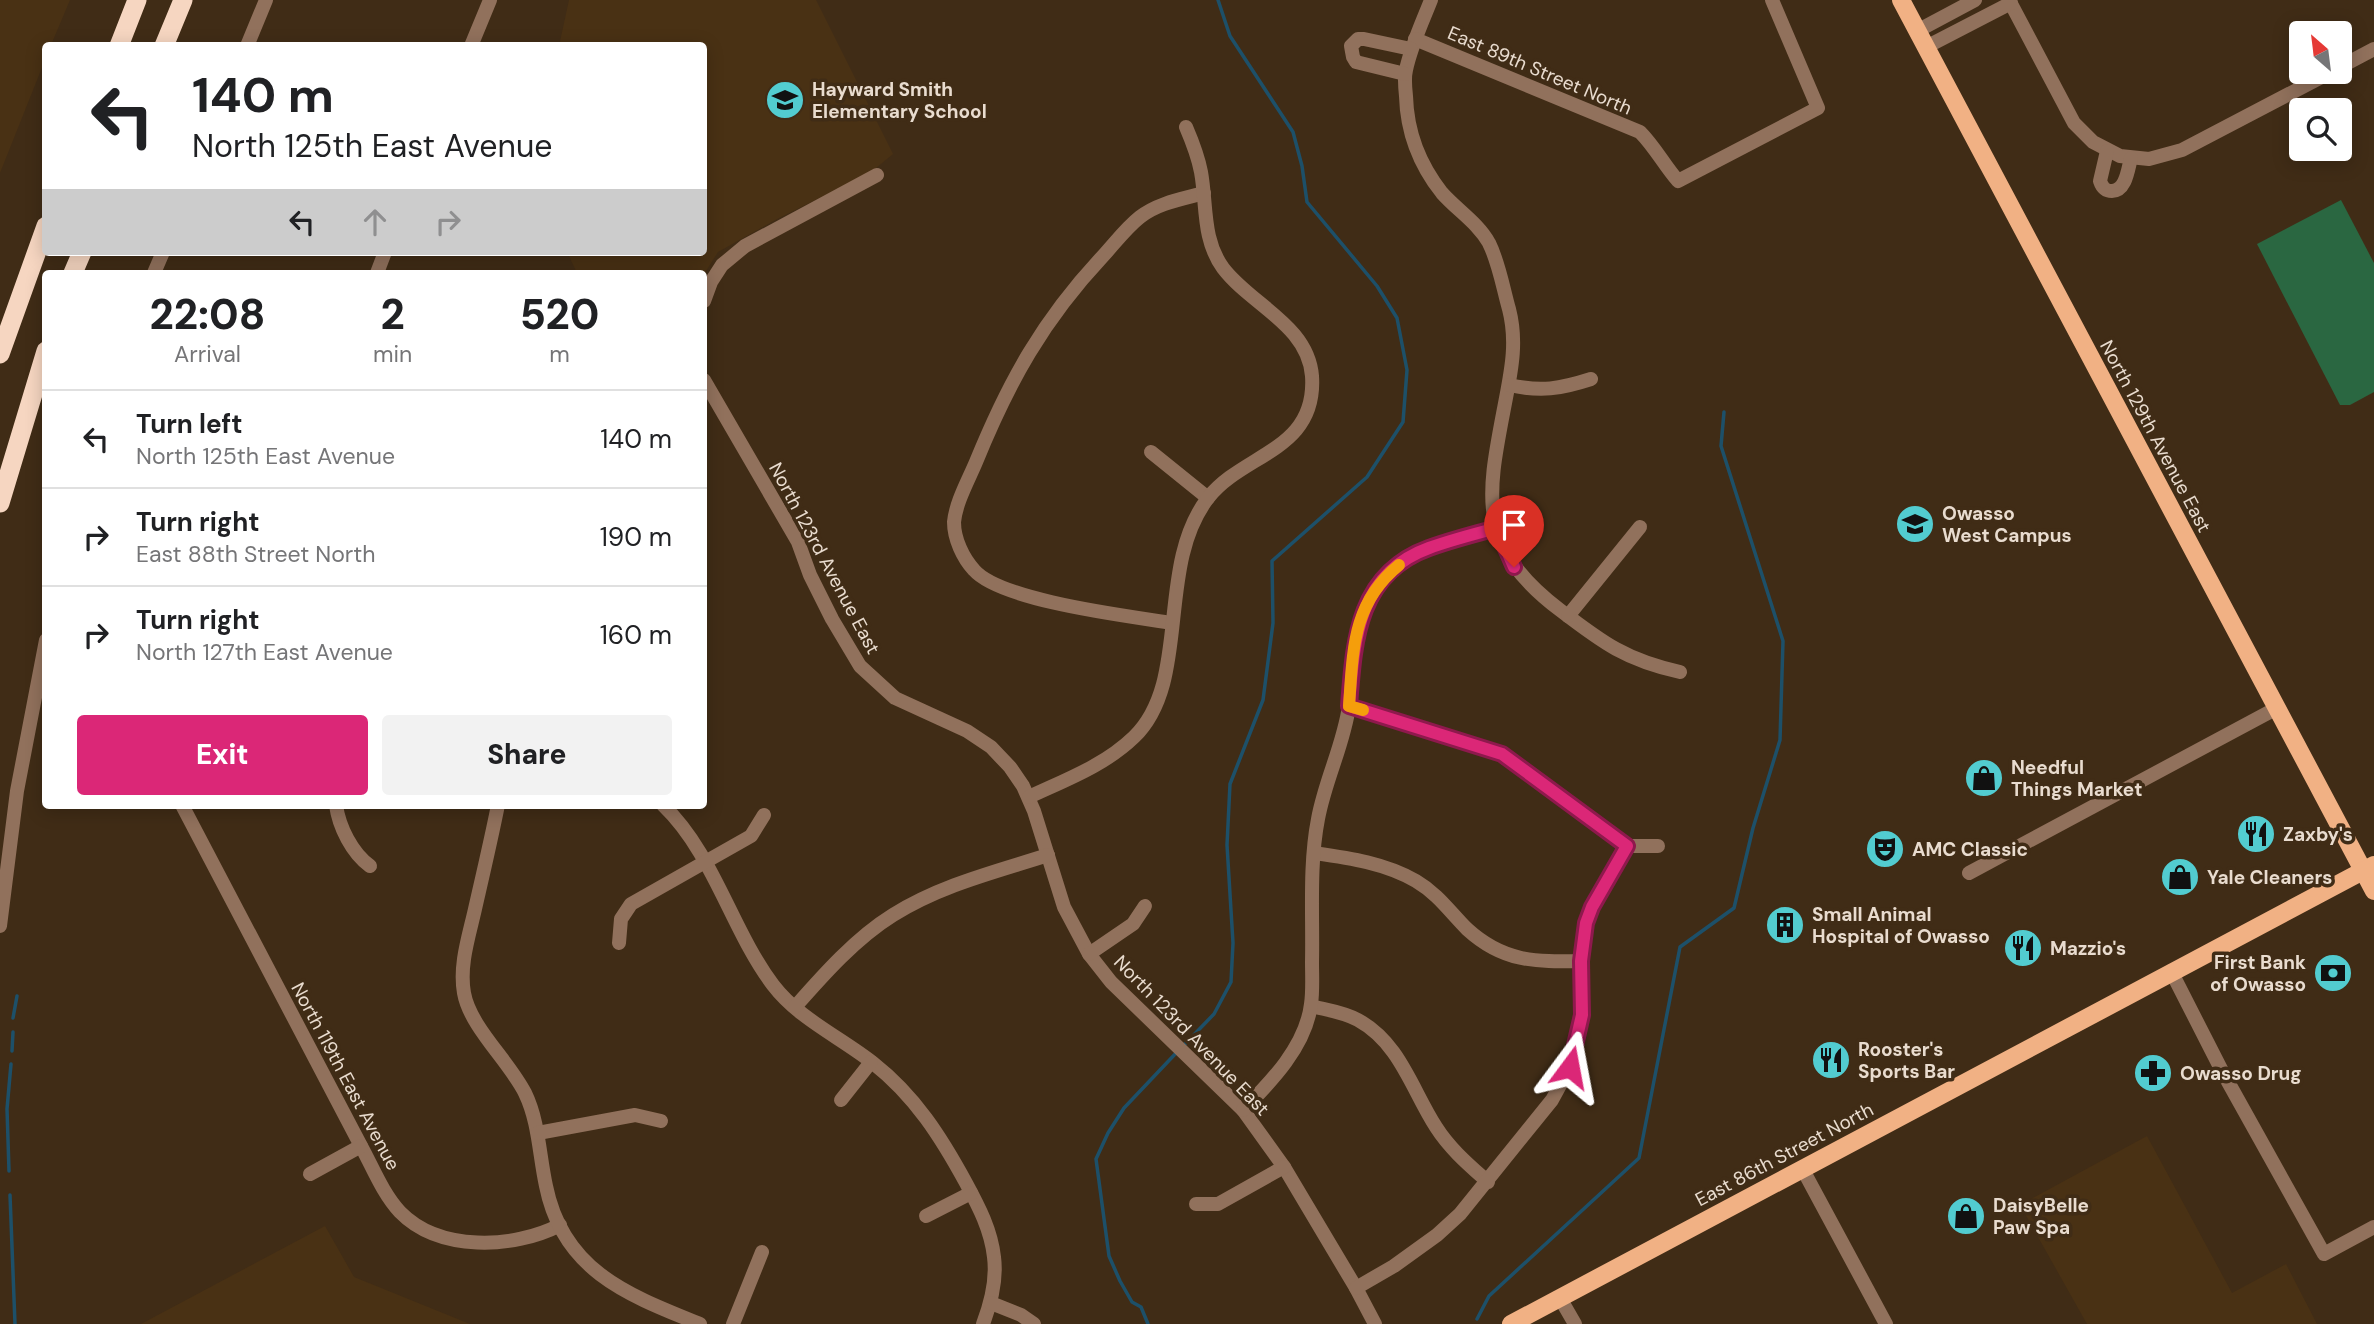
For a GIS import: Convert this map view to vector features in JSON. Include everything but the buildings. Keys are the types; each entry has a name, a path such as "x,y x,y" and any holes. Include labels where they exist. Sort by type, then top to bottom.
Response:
{"highway":[{"path":"121,42 137,0"},
{"path":"166,42 183,0"},
{"path":"0,354 42,237"},
{"path":"0,503 42,364"}],"main road":[{"name":"North 129th Avenue East","path":"1900,0 2277,708 2369,868 2374,891"},
{"name":"East 86th Street North","path":"1511,1324 2369,868"}],"street":[{"path":"249,42 265,0"},
{"path":"473,42 490,0"},
{"path":"1431,0 1413,44 1405,74 1406,116 1421,162 1442,193 1488,241 1513,326 1514,343 1509,385 1492,474 1491,494 1497,528 1521,577 1568,616 1630,658 1681,672"},
{"name":"East 89th Street North","path":"1413,44 1640,132 1656,147 1667,168 1678,181 1818,108 1772,0"},
{"path":"1922,39 1975,0"},
{"path":"1922,39 2010,2 2074,123 2094,142 2119,155 2149,159 2182,150 2308,84"},
{"path":"1405,74 1356,62 1351,46 1363,38 1413,44"},
{"path":"2352,61 2374,49"},
{"path":"1028,797 1097,765 1136,736 1163,685 1178,566 1189,532 1208,498 1234,475 1279,448 1297,430 1310,399 1312,376 1301,343 1293,332 1231,278 1222,266 1207,234 1197,157 1186,127"},
{"path":"707,294 715,275 732,256 768,232 877,175"},
{"path":"1172,623 1070,606 1009,590 975,572 965,559 956,539 954,522 958,505 1000,405 1018,369 1046,324 1076,286 1141,216 1164,204 1203,193"},
{"path":"1509,385 1543,390 1561,389 1591,379"},
{"name":"North 123rd Avenue East","path":"707,385 798,542 815,586 860,666 895,698 968,732 991,747 1010,767 1028,797 1064,906 1089,954 1111,982 1243,1110 1284,1167 1375,1324"},
{"path":"1151,452 1208,498"},
{"path":"1568,616 1640,527"},
{"path":"1243,1110 1268,1085 1287,1059 1301,1034 1311,1006 1314,853 1318,818 1349,706 1357,630 1369,599 1389,573 1412,556 1429,548 1497,528"},
{"path":"0,926 17,792 41,680"},
{"path":"1349,706 1502,754 1627,846 1658,846"},
{"path":"1969,873 2277,708"},
{"name":"North 119th East Avenue","path":"184,809 390,1200 412,1223 450,1239 501,1243 528,1239 559,1225"},
{"path":"337,809 350,843 361,859 370,866"},
{"path":"497,809 463,965 464,993 470,1010 526,1095 538,1133 547,1193 559,1225 582,1258 607,1281 644,1301 700,1324"},
{"path":"666,809 690,837 760,967 776,988 812,1022 871,1062 899,1085 930,1121 971,1193 987,1228 995,1259 991,1303 983,1324"},
{"path":"619,943 621,919 631,904 751,836 764,815"},
{"path":"1356,1288 1394,1266 1461,1214 1542,1116 1570,1067 1582,1015 1582,939 1592,907 1627,846"},
{"path":"1314,853 1367,862 1415,881 1436,895 1479,939 1518,959 1545,962 1581,961"},
{"path":"795,1007 864,936 892,915 965,881 1048,855"},
{"path":"1089,954 1133,924 1145,906"},
{"path":"2171,971 2222,1071 2324,1254 2374,1227"},
{"path":"1311,1006 1358,1020 1385,1041 1402,1064 1436,1128 1450,1146 1488,1182"},
{"path":"841,1100 871,1062"},
{"path":"538,1133 635,1115 661,1121"},
{"path":"310,1174 361,1146"},
{"path":"1196,1204 1218,1203 1284,1167"},
{"path":"1802,1168 1886,1324"},
{"path":"926,1216 971,1193"},
{"path":"733,1324 762,1252"},
{"path":"1560,1297 1574,1324"},
{"path":"991,1303 1021,1315 1034,1324"}],"shaded area":[{"path":"0,0 70,0 52,42 42,42 42,68 0,173"},
{"name":"Hayward Smith Elementary School","path":"569,0 816,0 893,154 870,173 718,252 707,270 576,270 569,256 707,256 707,42 560,42"},
{"path":"2147,1136 2232,1293 2286,1264 2317,1324 2087,1324 2020,1205"},
{"path":"325,1226 354,1277 470,1324 141,1324"}],"green space":[{"path":"2341,200 2374,263 2374,392 2350,405 2340,405 2257,244"}],"waterway":[{"path":"1183,1046 1214,1014 1231,982 1233,943 1227,845 1230,784 1263,700 1273,623 1272,561 1367,477 1403,422 1407,370 1397,318 1377,286 1307,202 1302,166 1293,132 1230,36 1218,0"},
{"path":"1477,1319 1489,1296 1639,1158 1680,947 1734,908 1753,828 1780,740 1783,641 1721,446 1724,412"},
{"path":"13,1018 17,996"},
{"path":"12,1051 13,1032"},
{"path":"1148,1324 1141,1307 1132,1302 1109,1256 1096,1159 1124,1108 1178,1051"},
{"path":"9,1171 7,1109 11,1064"},
{"path":"10,1195 15,1324"}],"slow traffic":[{"path":"1363,710 1349,706 1357,630 1362,614 1378,585 1399,565"}],"place":[{"name":"Hayward Smith Elementary School","path":"785,100"},
{"name":"Owasso West Campus","path":"1915,524"},
{"name":"Needful Things Market","path":"1984,778"},
{"name":"Zaxby's","path":"2256,834"},
{"name":"AMC Classic","path":"1885,849"},
{"name":"Yale Cleaners","path":"2180,877"},
{"name":"Small Animal Hospital of Owasso","path":"1785,925"},
{"name":"Mazzio's","path":"2023,948"},
{"name":"First Bank of Owasso","path":"2333,973"},
{"name":"Rooster's Sports Bar","path":"1831,1060"},
{"name":"Owasso Drug","path":"2153,1073"},
{"name":"DaisyBelle Paw Spa","path":"1966,1216"}],"route":[{"path":"1514,567 1497,528 1429,548 1412,556 1389,573 1369,599 1357,630 1349,706 1502,754 1627,846 1592,907 1586,923 1581,961 1582,1015 1570,1067"}]}
